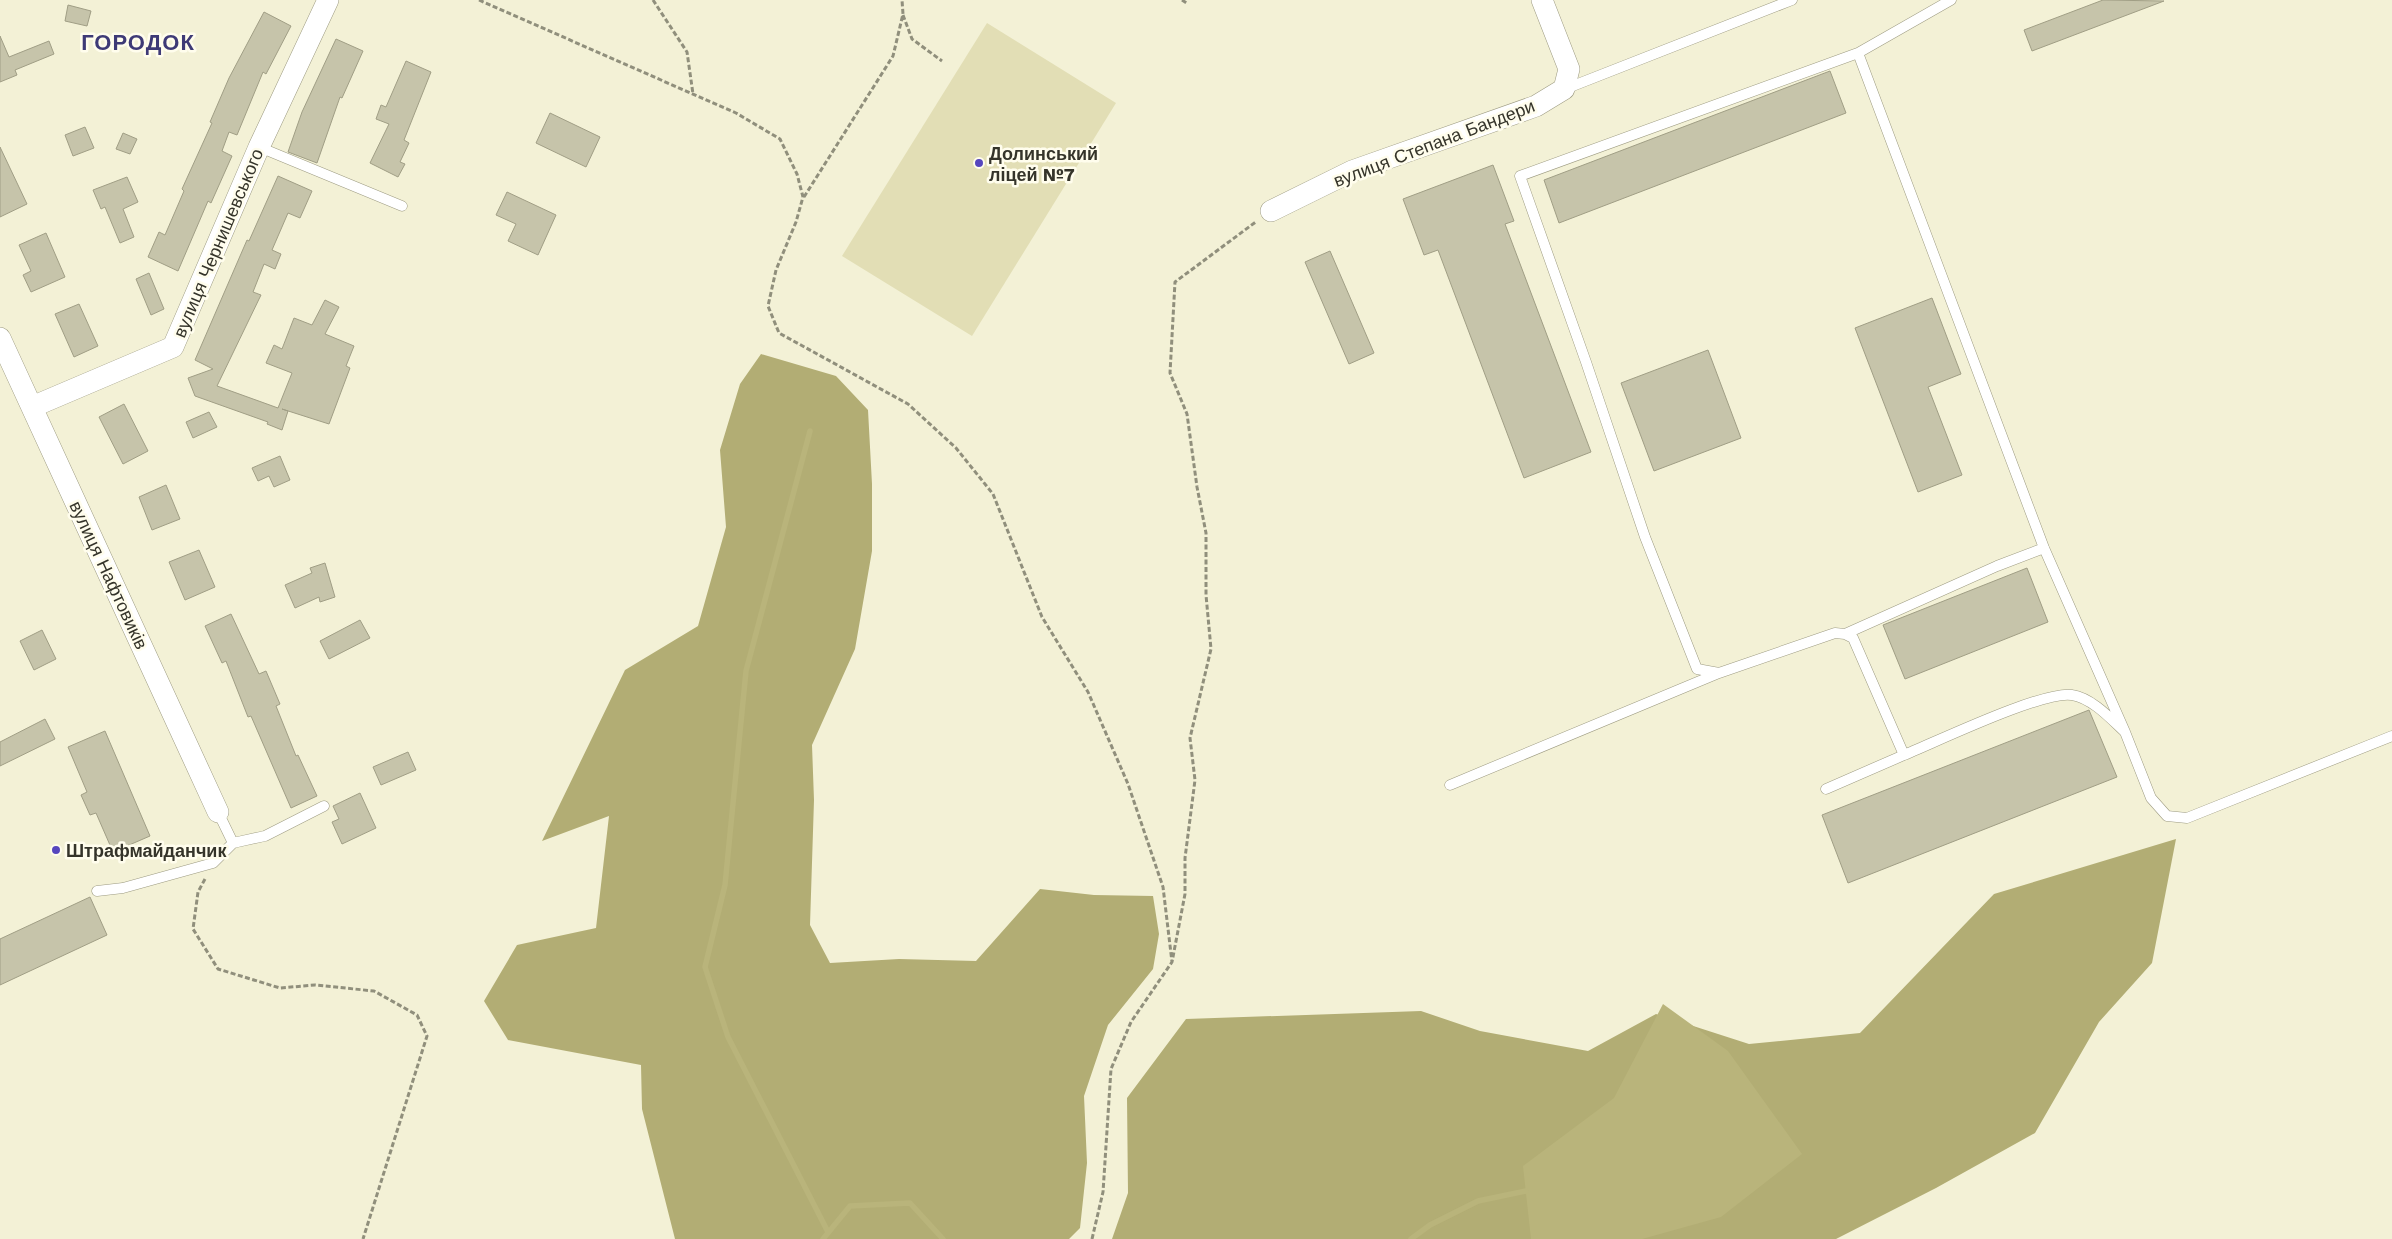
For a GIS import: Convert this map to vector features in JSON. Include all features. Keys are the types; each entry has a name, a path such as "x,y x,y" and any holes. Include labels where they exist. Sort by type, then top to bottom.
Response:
{"street":[{"name":"вулиця Чернишевського","path":"32,407 173,347 259,147 328,0"},
{"path":"1542,0 1569,69 1564,89"},
{"name":"вулиця Степана Бандери","path":"1271,211 1352,171 1536,106 1564,89"},
{"name":"вулиця Нафтовиків","path":"0,338 218,812"}],"lane":[{"path":"1564,89 1792,0"},
{"path":"1719,673 1697,669 1645,537 1586,362 1520,176 1858,53 1951,0"},
{"path":"1858,53 2044,548 2125,732 2151,798 2167,816 2187,818 2392,736"},
{"path":"259,147 402,206"},
{"path":"1845,634 1997,566 2044,548"},
{"path":"1450,785 1719,673 1834,633 1845,634 1853,638 1904,755"},
{"path":"1826,789 2045,698 2072,695 2106,714 2125,732"},
{"path":"97,891 123,888 214,863 233,843 264,836 324,806"},
{"path":"218,812 233,843"}],"path":[{"path":"479,0 736,113 780,138 797,174 803,197"},
{"path":"653,0 687,52 693,94"},
{"path":"902,0 903,14 912,39 942,61"},
{"path":"1182,0 1188,4"},
{"path":"903,14 893,56 803,197 796,222 776,270 768,306 780,333 908,404 956,448 993,494 1042,617 1088,692 1128,784 1163,887 1172,962"},
{"path":"1092,1239 1102,1192 1111,1068 1131,1022 1172,962 1184,894 1185,858 1195,780 1190,738 1211,650 1206,596 1206,533 1197,487 1187,414 1170,373 1176,282 1271,211"},
{"path":"214,863 198,892 193,929 218,969 280,988 315,986 374,991 417,1014 428,1036 363,1239"}],"shaded area":[{"path":"987,23 1116,103 972,336 842,256"},
{"path":"761,354 836,376 868,410 872,484 872,551 855,649 812,745 814,800 810,925 830,963 899,959 976,961 1040,889 1094,895 1153,896 1159,934 1153,969 1108,1025 1084,1096 1087,1163 1080,1228 1069,1239 675,1239 642,1109 641,1065 508,1040 484,1001 517,945 596,928 609,816 542,841 625,670 698,626 726,527 720,450 740,384"},
{"path":"2176,839 2152,963 2099,1022 2035,1133 1936,1188 1836,1239 1112,1239 1128,1193 1127,1098 1186,1019 1421,1011 1480,1031 1588,1051 1656,1014 1749,1044 1860,1033 1994,894"},
{"path":"1663,1004 1728,1051 1802,1154 1721,1217 1642,1239 1531,1239 1523,1166 1614,1098"}],"building":[{"path":"2103,0 2164,1 2032,51 2024,30"},
{"path":"68,5 91,11 87,26 65,21"},
{"path":"264,12 291,26 266,74 263,72 237,135 229,132 222,151 232,156 211,203 208,201 178,271 148,257 159,232 165,235 184,191 182,189 212,123 210,122 229,78"},
{"path":"0,36 9,57 49,41 54,54 15,70 17,75 0,82"},
{"path":"336,39 363,51 342,98 340,97 317,163 288,152 302,112"},
{"path":"406,61 431,72 404,140 409,143 400,162 405,164 398,177 370,163 389,124 376,119 381,105 386,107"},
{"path":"1830,71 1846,113 1559,223 1544,180"},
{"path":"550,113 600,137 586,167 536,143"},
{"path":"85,127 94,148 73,156 65,135"},
{"path":"123,133 137,139 130,154 116,149"},
{"path":"0,147 27,204 0,217"},
{"path":"1493,165 1514,221 1505,224 1591,452 1524,478 1438,250 1424,255 1403,199"},
{"path":"278,176 312,191 300,218 288,213 272,250 281,254 275,269 264,264 253,292 261,295 217,386 278,408 292,373 266,363 274,345 282,349 294,318 312,325 325,300 339,307 325,334 354,346 346,366 350,368 329,424 282,409 288,411 282,430 267,424 268,422 195,396 188,378 213,369 195,360 247,240 249,241"},
{"path":"127,177 138,202 123,209 134,237 120,243 105,207 101,209 93,190"},
{"path":"507,192 556,215 538,255 508,241 516,224 496,215"},
{"path":"46,233 65,277 31,292 23,275 31,271 19,245"},
{"path":"1330,251 1374,353 1349,364 1305,262"},
{"path":"149,273 164,309 151,315 136,279"},
{"path":"1932,298 1961,374 1928,387 1962,475 1918,492 1855,328"},
{"path":"79,304 98,346 74,357 55,314"},
{"path":"1708,350 1741,438 1654,471 1621,383"},
{"path":"124,404 148,451 123,464 99,417"},
{"path":"209,412 217,427 193,438 186,422"},
{"path":"280,456 290,480 274,487 269,476 258,481 252,468"},
{"path":"166,485 180,519 152,530 139,497"},
{"path":"199,550 215,587 185,600 169,562"},
{"path":"325,563 335,597 320,602 319,597 295,608 285,585 312,573 310,568"},
{"path":"2027,568 2048,622 1905,679 1883,625"},
{"path":"231,614 259,674 266,671 280,704 276,706 296,756 298,755 317,796 291,808 251,716 248,717 226,661 222,663 205,626"},
{"path":"360,620 370,638 329,659 320,641"},
{"path":"42,630 56,659 34,670 20,641"},
{"path":"2089,710 2117,777 1848,883 1822,815"},
{"path":"45,719 55,739 0,766 0,742"},
{"path":"105,731 150,836 113,852 96,813 90,815 81,795 87,792 68,747"},
{"path":"408,752 416,770 381,785 373,767"},
{"path":"360,793 376,828 342,844 332,822 339,819 333,806"},
{"path":"90,897 107,935 0,985 0,939"}],"waterway":[{"path":"810,431 746,671 725,885 705,967 728,1037 828,1232"},
{"path":"1411,1239 1430,1225 1478,1201 1526,1191"},
{"path":"823,1239 850,1206 910,1203 943,1239"}],"place":[{"name":"Долинський ліцей №7","path":"979,163"},
{"name":"Штрафмайданчик","path":"56,850"}],"district":[{"name":"ГОРОДОК","path":"138,42"}]}
